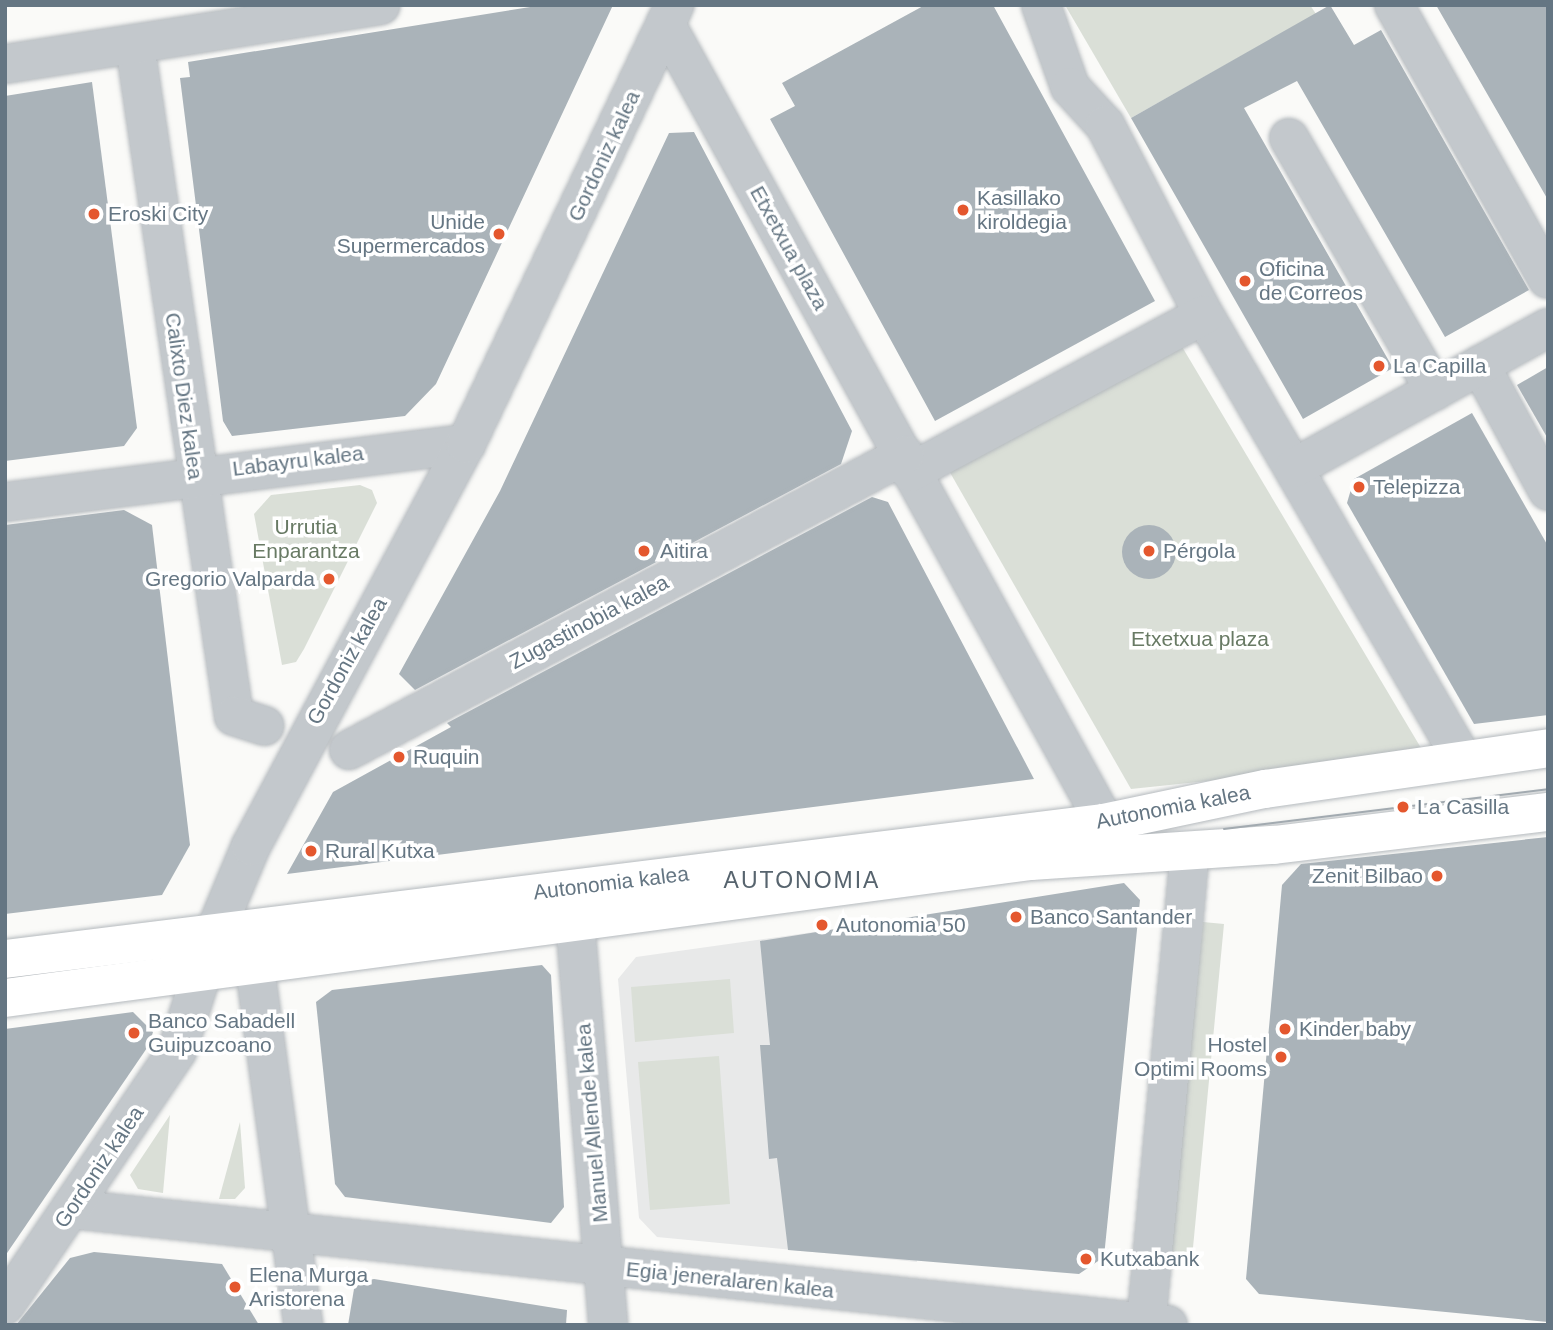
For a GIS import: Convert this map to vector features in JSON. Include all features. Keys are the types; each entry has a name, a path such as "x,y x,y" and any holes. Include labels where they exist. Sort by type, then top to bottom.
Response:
{"main road":[{"name":"Autonomia kalea","path":"5,959 239,941 575,921 1112,837 1265,789 1548,748"},
{"name":"Autonomia kalea","path":"5,998 204,970 239,941 1112,837 1189,852 1548,812"}],"street":[{"path":"5,64 380,5"},
{"path":"1041,5 1070,87 1105,125 1204,315 1463,760"},
{"path":"1394,5 1548,279"},
{"name":"Gordoniz kalea","path":"239,941 242,877 307,735 466,444 670,15"},
{"name":"Etxetxua plaza","path":"670,15 908,464 1112,837"},
{"name":"Calixto Diez kalea","path":"135,45 195,476 234,716 264,726"},
{"path":"1289,138 1435,391"},
{"path":"908,464 1204,315"},
{"path":"1294,468 1548,328"},
{"path":"1480,365 1548,491"},
{"name":"Labayru kalea","path":"5,502 466,444"},
{"name":"Zugastinobia kalea","path":"349,750 908,464"},
{"path":"1153,1324 1189,852"},
{"name":"Manuel Allende kalea","path":"575,921 608,1325"},
{"path":"239,941 293,1236 303,1325"},
{"name":"Gordoniz kalea","path":"5,1305 177,1051 204,970"},
{"name":"Egia jeneralaren kalea","path":"71,1209 293,1236 603,1256 1153,1324"}],"shaded area":[{"path":"878,923 917,1262 657,1237 639,1218 618,979 636,957"}],"green space":[{"path":"1065,5 1310,5 1316,14 1131,118"},
{"name":"Etxetxua plaza","path":"1181,345 1427,758 1131,789 948,469"},
{"name":"Urrutia Enparantza","path":"360,485 372,490 377,503 304,649 296,662 282,665 254,514 271,495"},
{"path":"1203,922 1224,924 1192,1258 1170,1256"},
{"path":"730,979 734,1033 635,1042 631,987"},
{"path":"719,1056 730,1204 650,1210 638,1062"},
{"path":"170,1115 163,1193 138,1189 130,1175"},
{"path":"240,1122 245,1188 235,1199 219,1199"}],"building":[{"path":"543,5 613,5 436,384 405,416 232,436 223,421 180,78 190,77 188,62"},
{"name":"Kasillako kiroldegia","path":"925,5 993,5 1155,301 935,421 770,119 795,106 782,83"},
{"path":"1330,5 1354,45 1381,30 1529,290 1445,337 1297,81 1244,108 1393,368 1303,419 1131,118"},
{"path":"1436,5 1548,5 1548,200 1508,130"},
{"path":"92,82 137,428 124,446 5,461 5,96"},
{"path":"694,132 852,431 841,464 415,690 399,674 500,491 669,133"},
{"path":"1548,367 1548,439 1517,385"},
{"path":"1472,413 1548,546 1548,715 1474,724 1347,503 1354,479"},
{"path":"872,497 888,502 1034,779 287,874 333,792 451,727 447,723"},
{"path":"124,510 152,525 190,845 162,895 5,914 5,525"},
{"name":"Pérgola","path":"1149,525 1168,533 1176,552 1168,571 1149,579 1130,571 1122,552 1130,533"},
{"path":"1548,837 1548,1322 1259,1294 1246,1279 1282,885 1301,864"},
{"path":"1124,883 1140,900 1104,1257 1079,1274 788,1250 777,1158 769,1159 760,1045 770,1045 760,941"},
{"path":"542,965 551,975 564,1207 551,1223 345,1197 335,1184 316,1002 332,990"},
{"path":"133,1012 153,1032 149,1045 5,1256 5,1029"},
{"path":"94,1252 222,1264 259,1325 16,1325 70,1258"},
{"path":"374,1279 567,1310 566,1325 348,1325 355,1283"}],"tram line":[{"path":"1224,829 1548,789"}],"place":[{"name":"Kasillako kiroldegia","path":"963,210"},
{"name":"Eroski City","path":"94,214"},
{"name":"Unide Supermercados","path":"499,234"},
{"name":"Oficina de Correos","path":"1245,281"},
{"name":"La Capilla","path":"1379,366"},
{"name":"Telepizza","path":"1359,487"},
{"name":"Aitira","path":"644,551"},
{"name":"Pérgola","path":"1149,551"},
{"name":"Gregorio Valparda","path":"329,579"},
{"name":"Ruquin","path":"399,757"},
{"name":"La Casilla","path":"1403,807"},
{"name":"Rural Kutxa","path":"311,851"},
{"name":"Zenit Bilbao","path":"1437,876"},
{"name":"Banco Santander","path":"1016,917"},
{"name":"Autonomia 50","path":"822,925"},
{"name":"Kinder baby","path":"1285,1029"},
{"name":"Banco Sabadell Guipuzcoano","path":"134,1033"},
{"name":"Hostel Optimi Rooms","path":"1281,1057"},
{"name":"Kutxabank","path":"1086,1259"},
{"name":"Elena Murga Aristorena","path":"235,1287"}],"district":[{"name":"AUTONOMIA","path":"802,880"}]}
